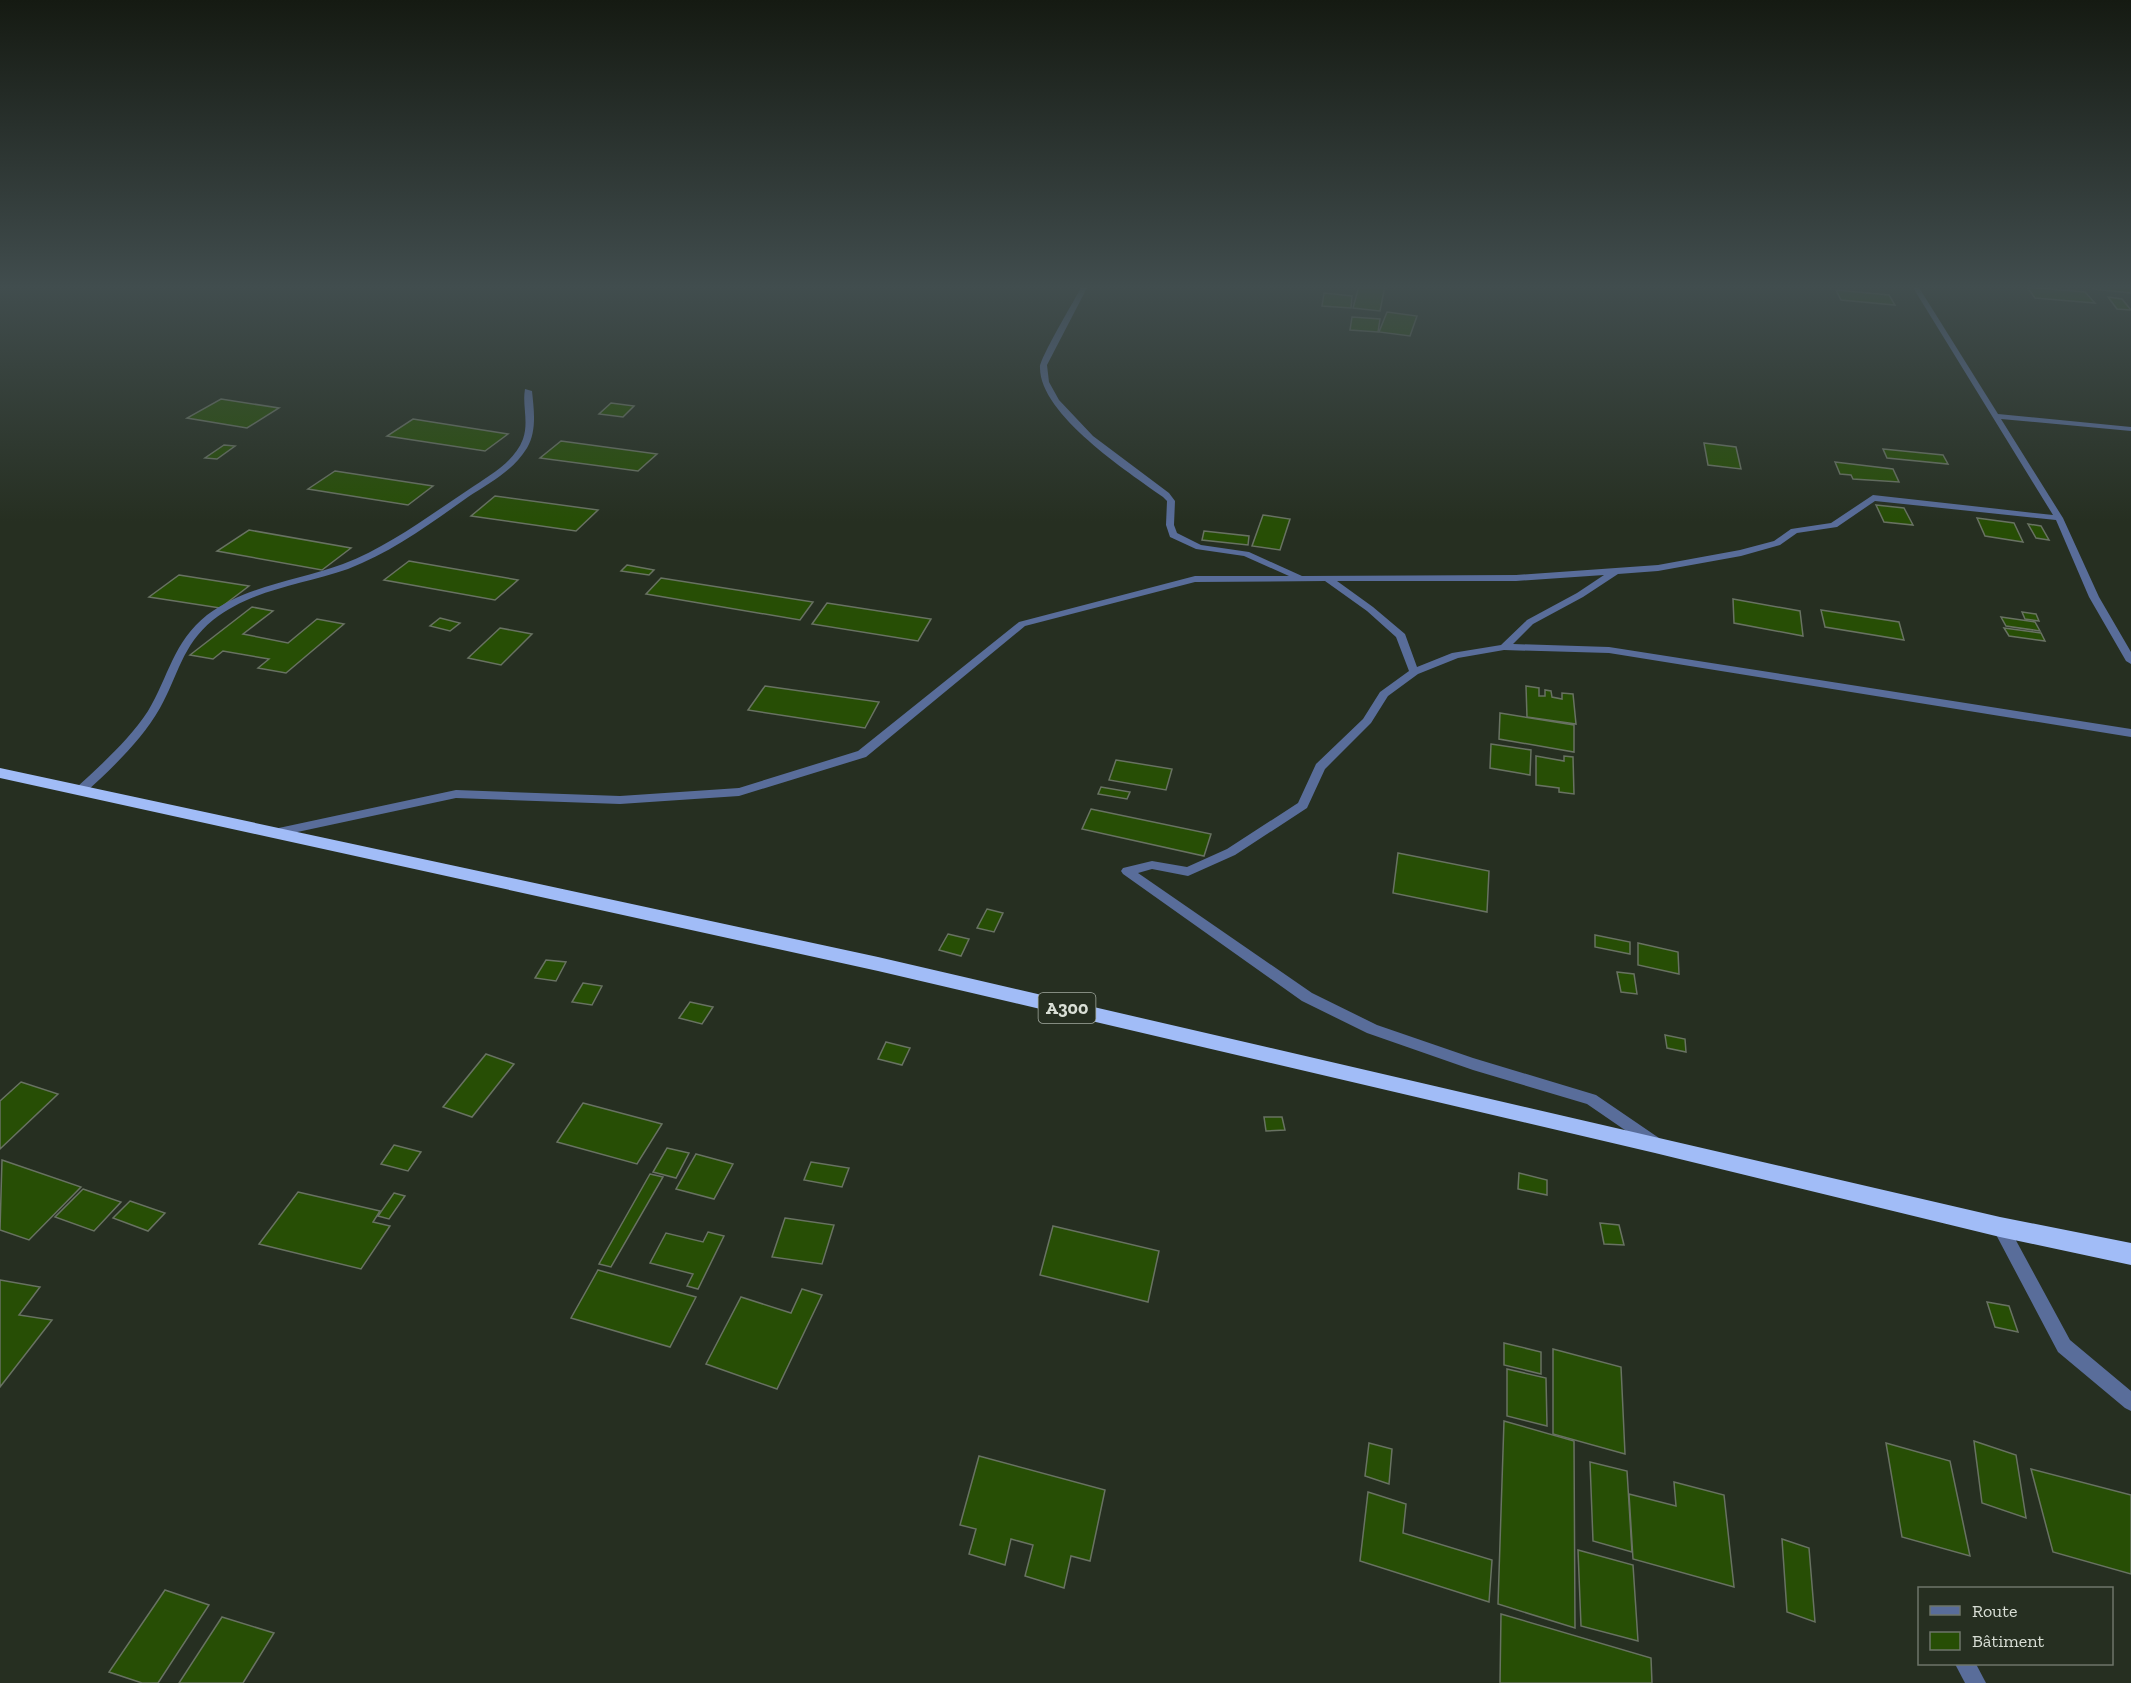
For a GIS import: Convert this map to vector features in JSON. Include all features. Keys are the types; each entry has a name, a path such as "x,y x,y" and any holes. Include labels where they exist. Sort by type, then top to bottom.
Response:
{"highway":[{"name":"A300","path":"0,773 890,967 1655,1144 2000,1227 2131,1254"}],"street":[{"path":"1043,365 1041,374 1064,411 1109,455 1166,495 1171,501 1170,525 1173,535 1199,546 1246,554 1302,578"},
{"path":"1963,365 2059,518 2094,597 2131,662"},
{"path":"81,790 137,734 156,707 183,644 213,615 260,592 365,559 498,474 512,462 530,437 532,417 528,391"},
{"path":"1995,416 2131,429"},
{"path":"273,833 456,794 620,800 739,792 862,754 1022,624 1195,579 1516,578 1668,566 1741,553 1777,543 1794,531 1834,525 1873,498 2059,518"},
{"path":"1504,647 1530,622 1580,596 1616,571"},
{"path":"1328,579 1370,609 1401,636 1414,672"},
{"path":"1655,1144 1591,1099 1473,1064 1372,1029 1307,997 1127,871 1152,865 1188,872 1231,852 1303,805 1320,767 1367,721 1384,694 1414,672 1456,655 1504,647 1609,650 2131,733"},
{"path":"2000,1227 2064,1346 2131,1402"},
{"path":"1966,1665 1976,1683"}],"building":[{"path":"221,399 279,408 247,428 187,418"},
{"path":"611,403 634,406 623,417 599,414"},
{"path":"413,419 508,434 485,451 387,436"},
{"path":"561,441 657,454 638,471 540,458"},
{"path":"1704,443 1736,447 1741,469 1708,465"},
{"path":"224,445 235,446 217,459 205,458"},
{"path":"1883,449 1943,455 1948,464 1887,458"},
{"path":"1835,462 1893,469 1899,482 1853,479 1851,475 1840,474"},
{"path":"335,471 433,486 408,505 308,489"},
{"path":"495,496 598,510 576,531 471,516"},
{"path":"1876,505 1904,508 1913,525 1884,522"},
{"path":"1263,515 1290,519 1280,550 1252,546"},
{"path":"1977,518 2014,523 2023,542 1985,536"},
{"path":"2028,524 2041,526 2049,540 2036,538"},
{"path":"249,530 351,548 322,570 217,551"},
{"path":"1204,531 1249,536 1248,545 1202,540"},
{"path":"409,561 518,580 495,600 384,580"},
{"path":"627,565 654,570 649,575 621,571"},
{"path":"179,575 249,586 220,608 149,597"},
{"path":"661,578 813,602 800,620 646,594"},
{"path":"1733,599 1800,611 1803,636 1734,623"},
{"path":"827,603 931,619 918,641 812,624"},
{"path":"252,607 273,611 243,634 288,643 317,619 344,624 286,673 258,668 269,659 223,651 213,659 190,655"},
{"path":"1821,610 1899,622 1904,640 1825,627"},
{"path":"2022,612 2036,614 2039,621 2025,619"},
{"path":"2001,617 2035,622 2040,631 2006,626"},
{"path":"440,618 460,623 450,631 430,626"},
{"path":"500,628 532,634 501,665 468,658"},
{"path":"2004,628 2041,633 2045,641 2009,636"},
{"path":"765,686 879,702 865,728 748,710"},
{"path":"1526,686 1539,688 1539,696 1545,696 1545,690 1551,691 1552,697 1562,699 1562,693 1573,694 1576,724 1527,717"},
{"path":"1500,713 1574,725 1574,752 1499,739"},
{"path":"1491,744 1531,750 1530,775 1490,768"},
{"path":"1536,756 1564,761 1564,756 1573,757 1574,794 1559,792 1559,788 1536,785"},
{"path":"1116,760 1172,769 1166,790 1109,780"},
{"path":"1101,787 1130,792 1127,799 1098,794"},
{"path":"1091,809 1211,834 1204,856 1082,829"},
{"path":"1398,853 1489,871 1487,912 1393,893"},
{"path":"987,909 1003,913 994,932 977,928"},
{"path":"948,934 969,939 961,956 939,950"},
{"path":"1595,935 1630,942 1630,954 1595,947"},
{"path":"1638,943 1678,952 1679,974 1638,965"},
{"path":"546,960 566,962 556,981 535,978"},
{"path":"1617,972 1634,974 1637,994 1621,992"},
{"path":"583,983 602,986 592,1005 572,1002"},
{"path":"690,1002 713,1007 702,1024 679,1018"},
{"path":"1665,1035 1685,1039 1686,1052 1667,1048"},
{"path":"886,1042 910,1048 902,1065 878,1059"},
{"path":"486,1054 514,1064 472,1117 443,1107"},
{"path":"21,1082 58,1094 0,1149 0,1101"},
{"path":"583,1103 662,1124 637,1164 557,1142"},
{"path":"1264,1117 1282,1117 1285,1130 1266,1131"},
{"path":"394,1145 421,1152 408,1171 381,1164"},
{"path":"667,1148 689,1153 676,1178 653,1172"},
{"path":"696,1154 733,1164 714,1199 676,1189"},
{"path":"2,1160 81,1187 29,1240 0,1230"},
{"path":"811,1162 849,1168 842,1187 804,1180"},
{"path":"1519,1173 1547,1180 1547,1195 1518,1189"},
{"path":"650,1174 663,1177 611,1267 599,1264"},
{"path":"83,1189 121,1202 94,1231 55,1217"},
{"path":"298,1192 380,1211 373,1222 390,1226 361,1269 259,1244"},
{"path":"394,1193 405,1196 389,1219 378,1216"},
{"path":"130,1201 165,1213 148,1231 113,1218"},
{"path":"785,1218 834,1225 822,1264 772,1257"},
{"path":"1600,1223 1619,1225 1624,1245 1604,1244"},
{"path":"1053,1226 1159,1251 1148,1302 1040,1275"},
{"path":"708,1232 724,1236 698,1289 687,1286 693,1274 650,1263 666,1233 703,1242"},
{"path":"598,1270 696,1297 670,1347 571,1318"},
{"path":"0,1280 40,1287 19,1315 52,1320 0,1387"},
{"path":"802,1289 822,1295 777,1389 706,1364 741,1297 791,1313"},
{"path":"1987,1302 2009,1306 2018,1332 1995,1327"},
{"path":"1504,1343 1541,1352 1541,1374 1504,1365"},
{"path":"1553,1349 1621,1367 1625,1454 1553,1434"},
{"path":"1507,1369 1546,1378 1547,1426 1507,1416"},
{"path":"1504,1421 1574,1441 1575,1628 1498,1604"},
{"path":"1974,1441 2016,1455 2026,1518 1982,1503"},
{"path":"1369,1443 1392,1449 1389,1484 1365,1476"},
{"path":"1886,1443 1950,1461 1970,1556 1902,1537"},
{"path":"979,1456 1105,1490 1090,1561 1071,1556 1064,1588 1025,1576 1033,1545 1011,1539 1005,1565 969,1554 976,1529 960,1525"},
{"path":"1590,1462 1627,1471 1632,1552 1593,1541"},
{"path":"2031,1469 2131,1495 2131,1574 2053,1552"},
{"path":"1674,1482 1724,1495 1734,1587 1633,1559 1629,1494 1676,1506"},
{"path":"1368,1492 1406,1504 1403,1533 1492,1560 1489,1602 1360,1561"},
{"path":"1782,1539 1809,1548 1815,1622 1787,1612"},
{"path":"1578,1550 1633,1565 1638,1641 1581,1626"},
{"path":"165,1590 209,1605 158,1683 142,1683 109,1672"},
{"path":"1501,1614 1651,1658 1652,1683 1500,1683"},
{"path":"222,1617 274,1633 243,1683 179,1683"}]}
